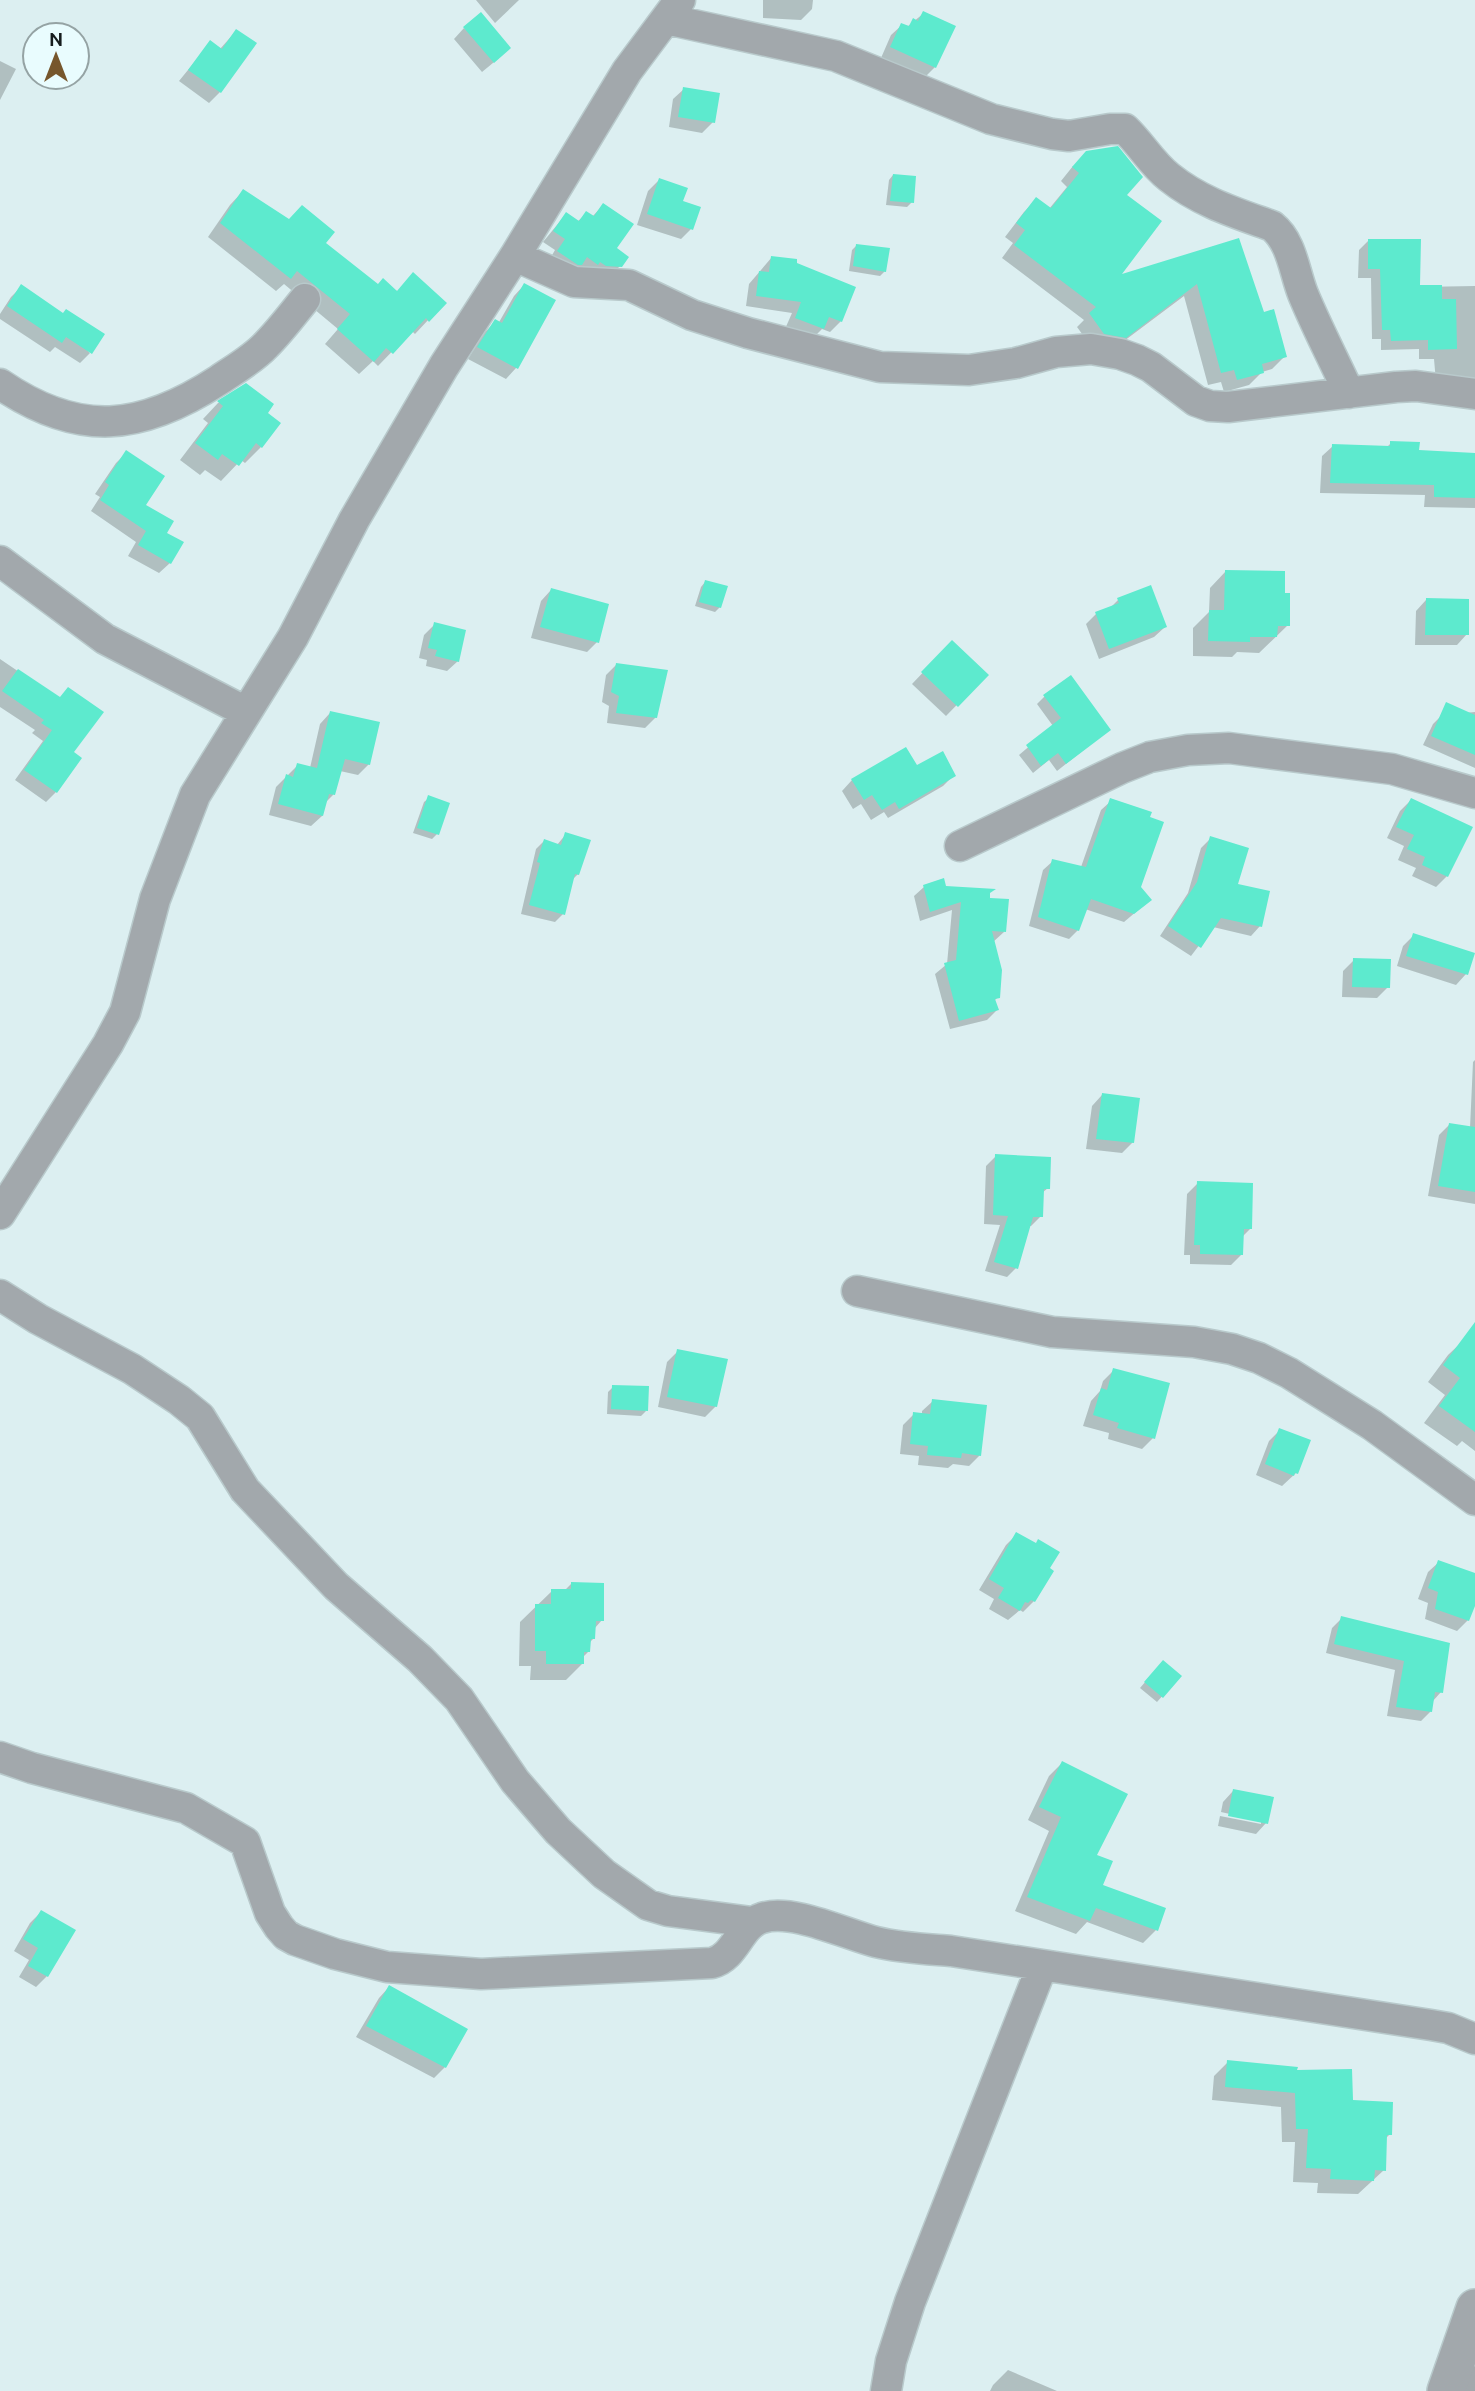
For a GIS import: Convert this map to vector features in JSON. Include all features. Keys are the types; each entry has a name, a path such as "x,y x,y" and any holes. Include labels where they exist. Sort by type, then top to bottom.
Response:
{"street":[{"path":"0,1214 108,1044 125,1012 155,899 194,795 293,637 354,520 444,366 626,71 673,10 836,56 991,119 1069,136 1125,129 1168,177 1190,192 1219,208 1272,226 1279,231 1286,243 1303,293 1349,393"},
{"path":"514,256 574,282 629,285 692,316 880,367 969,370 1016,363 1056,352 1091,349 1137,360 1151,367 1196,401 1210,406 1228,407 1416,386 1475,394"},
{"path":"0,384 37,407 84,420 121,422 140,418 161,412 202,391 253,356 266,345 304,299"},
{"path":"0,561 105,639 246,712"},
{"path":"960,846 1122,768 1150,757 1188,750 1229,748 1392,769 1475,793"},
{"path":"857,1290 1052,1332 1194,1342 1241,1352 1289,1373 1371,1425 1475,1500"},
{"path":"0,1295 132,1369 200,1417 245,1490 336,1586 420,1659 459,1699 514,1781 558,1830 604,1874 648,1905 668,1912 752,1922 772,1915 800,1919 878,1942 1431,2025 1448,2028 1475,2039"},
{"path":"0,1757 32,1768 186,1808 245,1842 270,1913 286,1935 335,1954 387,1967 481,1974 712,1963 726,1957 752,1922"},
{"path":"886,2391 894,2351 910,2302 1042,1966"},
{"path":"1457,2383 1475,2308"}],"building":[{"path":"923,11 956,26 936,68 890,47 901,23 909,26 913,18 918,21"},
{"path":"481,12 511,48 494,63 463,27"},
{"path":"236,29 257,43 221,93 188,70 210,40 222,49"},
{"path":"683,87 720,93 715,123 678,117"},
{"path":"1118,146 1143,177 1127,195 1162,221 1122,274 1239,238 1264,312 1274,309 1287,357 1262,364 1264,373 1237,380 1234,370 1221,373 1197,284 1126,338 1104,334 1089,313 1096,307 1014,245 1025,230 1016,223 1036,197 1051,208 1079,173 1072,167 1086,151"},
{"path":"893,174 916,176 914,203 890,201"},
{"path":"659,178 688,188 683,201 701,207 693,230 647,214"},
{"path":"243,189 289,219 302,205 335,232 326,243 378,284 383,278 397,291 413,272 447,303 429,322 426,318 393,354 386,348 374,362 337,329 350,314 297,271 291,279 220,223"},
{"path":"603,203 634,224 617,248 629,257 622,267 606,266 600,262 598,265 587,257 582,265 578,265 557,251 565,239 553,231 566,212 579,221 586,211 594,216"},
{"path":"1368,239 1421,239 1420,285 1442,285 1442,299 1456,299 1457,349 1428,350 1428,340 1391,341 1390,330 1382,330 1380,269 1368,269"},
{"path":"856,244 890,248 886,272 853,266"},
{"path":"771,256 797,259 797,263 856,287 842,322 829,317 824,329 795,318 801,302 756,296 759,271 769,272"},
{"path":"524,283 556,300 518,369 477,347 495,319 502,323"},
{"path":"21,284 63,313 66,309 105,334 92,354 66,337 62,343 7,306"},
{"path":"246,383 274,404 268,413 281,423 262,448 256,443 239,466 222,454 218,460 195,443 223,406 217,401"},
{"path":"1390,441 1420,442 1419,450 1475,453 1475,498 1434,497 1434,485 1330,483 1332,444 1390,446"},
{"path":"126,450 165,476 146,505 174,521 167,533 184,542 171,564 138,545 146,531 100,500 109,485 105,482"},
{"path":"1225,570 1285,571 1285,593 1290,593 1290,626 1278,626 1277,637 1250,637 1250,642 1208,641 1209,610 1224,610"},
{"path":"705,580 728,586 721,608 699,602"},
{"path":"1151,585 1167,627 1109,649 1095,612 1119,603 1117,598"},
{"path":"551,588 609,604 599,643 540,627"},
{"path":"1426,598 1469,599 1469,635 1425,635"},
{"path":"434,622 466,630 459,662 435,656 437,650 428,648"},
{"path":"952,640 989,675 958,707 921,672"},
{"path":"616,663 668,670 657,718 616,713 619,696 611,692"},
{"path":"18,669 60,697 68,687 104,712 74,752 82,758 57,793 24,770 52,730 41,723 44,720 2,691"},
{"path":"1071,675 1111,730 1066,764 1058,753 1041,766 1026,745 1061,718 1043,695"},
{"path":"1446,702 1475,715 1475,755 1431,736"},
{"path":"330,711 380,722 370,765 345,759 335,795 329,794 323,816 278,804 286,774 293,777 297,763 317,768"},
{"path":"906,747 917,765 943,751 956,776 899,809 895,802 882,810 872,795 864,800 851,779"},
{"path":"428,795 450,803 439,835 417,828"},
{"path":"1110,798 1152,812 1150,817 1164,822 1141,887 1152,900 1134,914 1091,899 1079,931 1038,917 1052,859 1086,867"},
{"path":"1411,798 1473,827 1448,877 1422,865 1425,857 1407,849 1414,835 1396,827"},
{"path":"565,832 591,840 579,875 575,874 565,915 529,905 544,839 561,845"},
{"path":"1210,836 1249,848 1238,884 1270,891 1262,927 1221,918 1201,948 1168,926 1197,882"},
{"path":"944,878 946,886 996,889 990,893 990,898 1009,899 1006,932 992,931 1002,970 1000,998 995,999 999,1010 959,1021 944,963 956,960 961,902 930,912 923,885"},
{"path":"1413,933 1475,953 1468,975 1406,956"},
{"path":"1353,958 1391,959 1390,988 1352,987"},
{"path":"1102,1093 1140,1098 1134,1143 1096,1139"},
{"path":"1449,1123 1475,1127 1475,1192 1438,1186"},
{"path":"995,1154 1051,1157 1050,1189 1044,1189 1043,1217 1033,1217 1018,1269 994,1262 1008,1216 993,1215"},
{"path":"1197,1181 1253,1183 1252,1229 1244,1229 1243,1255 1200,1254 1200,1245 1194,1245"},
{"path":"1475,1322 1475,1432 1439,1406 1460,1378 1443,1365"},
{"path":"677,1349 728,1359 717,1407 667,1397"},
{"path":"1113,1368 1170,1383 1155,1439 1117,1428 1119,1423 1093,1415 1101,1388 1107,1390"},
{"path":"612,1385 649,1386 648,1411 611,1409"},
{"path":"932,1399 987,1405 981,1456 962,1453 961,1458 927,1455 928,1446 910,1444 913,1412 930,1414"},
{"path":"1279,1428 1311,1440 1298,1474 1295,1473 1294,1476 1265,1464"},
{"path":"1016,1532 1036,1543 1038,1539 1060,1552 1050,1568 1054,1571 1035,1602 1025,1602 1020,1611 998,1598 1004,1588 989,1579"},
{"path":"1438,1560 1475,1573 1475,1606 1469,1621 1435,1609 1438,1592 1428,1588"},
{"path":"571,1582 604,1583 604,1621 596,1621 595,1639 591,1639 590,1652 584,1652 584,1664 546,1664 546,1651 535,1651 535,1604 551,1604 551,1589 571,1589"},
{"path":"1341,1616 1450,1643 1443,1693 1435,1692 1432,1712 1396,1707 1404,1661 1334,1644"},
{"path":"1163,1660 1182,1676 1163,1698 1144,1682"},
{"path":"1062,1761 1128,1794 1097,1855 1113,1861 1103,1885 1166,1908 1158,1931 1096,1908 1090,1921 1027,1897 1061,1817 1039,1807"},
{"path":"1233,1789 1274,1797 1268,1824 1228,1816"},
{"path":"41,1910 76,1930 48,1977 28,1966 38,1948 23,1939"},
{"path":"389,1985 468,2029 446,2068 366,2026"},
{"path":"1227,2060 1298,2067 1297,2070 1352,2069 1353,2100 1393,2102 1392,2135 1387,2135 1386,2171 1375,2170 1374,2181 1330,2179 1331,2169 1306,2168 1308,2129 1296,2129 1295,2093 1225,2087"}]}
